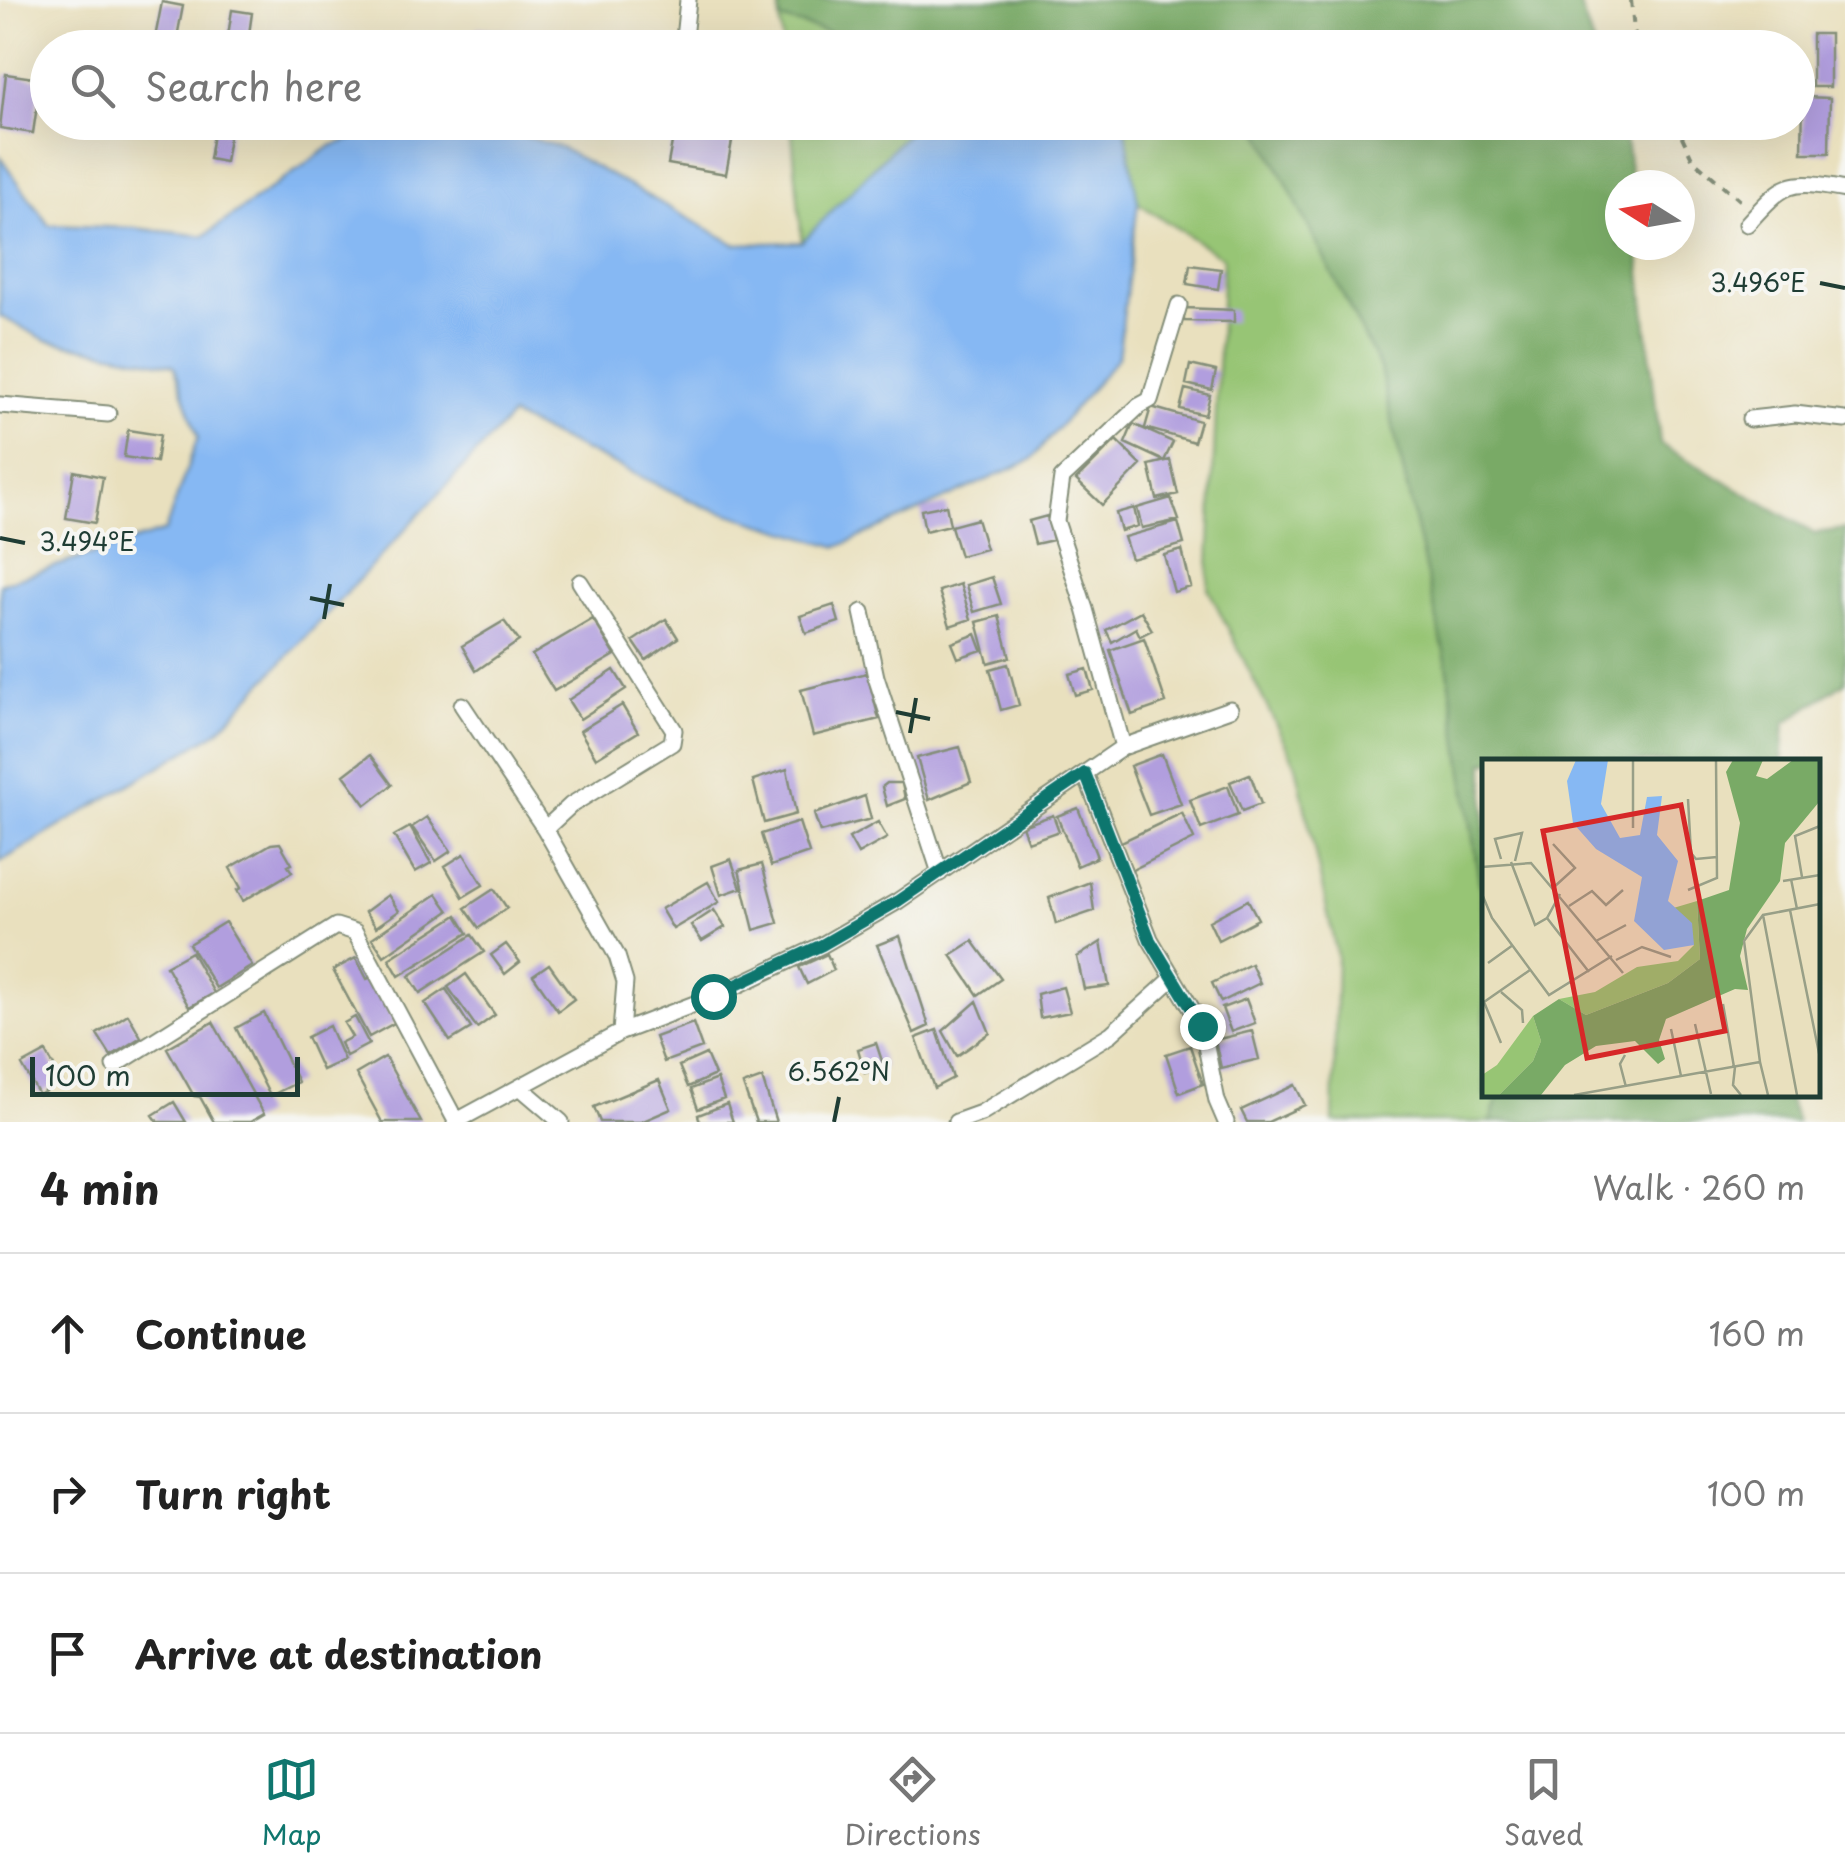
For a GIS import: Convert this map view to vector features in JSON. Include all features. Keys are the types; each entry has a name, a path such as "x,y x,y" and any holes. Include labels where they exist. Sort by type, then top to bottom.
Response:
{"street":[{"path":"685,30 688,0"},
{"path":"1747,224 1777,191 1787,186 1814,184 1845,190"},
{"path":"1123,747 1085,608 1056,521 1062,478 1150,400 1178,304"},
{"path":"0,405 108,414"},
{"path":"1750,419 1795,414 1845,420"},
{"path":"545,829 571,805 676,737 580,582"},
{"path":"862,612 876,677 940,873"},
{"path":"462,705 545,829 616,956 625,982 620,1032"},
{"path":"114,1066 336,926 355,932 456,1122 620,1032 727,990 822,945 940,873 1123,747 1230,709"},
{"path":"1085,773 1150,940 1202,1026 1210,1075 1226,1122"},
{"path":"956,1122 981,1112 1111,1034 1172,979"},
{"path":"520,1087 560,1122"}],"path":[{"path":"1631,0 1634,30"},
{"path":"1684,140 1694,160 1741,201 1747,224"}],"green space":[{"path":"779,0 1578,0 1588,30 820,30 780,19"},
{"path":"780,19 820,30 781,30"},
{"path":"793,140 901,140 802,242"},
{"path":"1127,140 1265,140 1380,368 1448,669 1482,901 1482,1097 1498,1097 1490,1122 1333,1122 1337,956 1296,765 1208,588 1223,258 1138,203"},
{"path":"1265,140 1625,140 1630,170 1605,170 1605,260 1640,260 1660,444 1815,533 1845,529 1845,682 1785,723 1782,759 1482,759 1482,901 1448,669 1380,368"},
{"path":"1498,1097 1788,1097 1797,1122 1490,1122"}],"water":[{"path":"349,140 537,140 559,147 735,244 802,242 901,140 1127,140 1138,203 1118,357 1031,460 838,547 703,506 511,416 217,732 0,862 0,584 165,531 198,437 174,365 46,340 0,316 0,157 49,225 134,228 204,236 331,146"}],"building":[{"path":"162,2 183,6 178,30 157,30"},
{"path":"232,10 252,13 250,30 229,30"},
{"path":"1815,34 1830,34 1830,87 1815,87"},
{"path":"6,74 30,77 30,133 0,128"},
{"path":"1815,97 1830,98 1829,153 1802,153 1802,140 1815,140"},
{"path":"212,140 229,140 225,162 209,159"},
{"path":"672,140 732,141 726,174 668,164"},
{"path":"1190,265 1221,269 1218,289 1187,284"},
{"path":"1184,308 1234,310 1234,322 1184,321"},
{"path":"1190,365 1216,371 1212,390 1186,384"},
{"path":"1185,389 1210,395 1205,415 1180,409"},
{"path":"1151,407 1200,421 1194,442 1145,428"},
{"path":"1133,424 1173,442 1164,461 1125,443"},
{"path":"128,430 160,435 156,462 124,457"},
{"path":"1116,440 1141,465 1102,505 1076,480"},
{"path":"1170,460 1178,494 1157,499 1149,465"},
{"path":"74,471 103,477 95,523 66,518"},
{"path":"1171,498 1179,520 1142,528 1137,508"},
{"path":"946,505 950,525 925,531 921,510"},
{"path":"1134,508 1138,526 1121,531 1116,513"},
{"path":"1047,516 1053,540 1035,544 1029,521"},
{"path":"977,519 986,549 960,556 951,526"},
{"path":"1178,522 1184,544 1131,559 1124,537"},
{"path":"1182,550 1191,587 1174,592 1164,555"},
{"path":"992,577 1001,604 974,612 966,585"},
{"path":"960,584 971,619 950,626 939,591"},
{"path":"834,605 839,622 806,633 800,616"},
{"path":"1141,611 1152,630 1140,636 1136,628 1112,642 1106,630"},
{"path":"999,616 1010,657 988,663 977,622"},
{"path":"593,619 615,655 554,691 532,655"},
{"path":"666,619 678,638 646,660 633,641"},
{"path":"504,621 519,641 476,671 462,646"},
{"path":"976,634 982,650 958,658 952,643"},
{"path":"1144,638 1166,703 1132,715 1110,650"},
{"path":"1008,664 1019,705 1001,710 990,669"},
{"path":"1087,669 1093,690 1075,695 1069,674"},
{"path":"614,670 626,689 580,719 568,700"},
{"path":"867,673 879,719 813,736 801,690"},
{"path":"622,705 638,732 596,758 580,731"},
{"path":"960,747 971,782 929,800 917,758"},
{"path":"1162,754 1181,804 1149,815 1130,766"},
{"path":"370,755 392,785 366,805 344,775"},
{"path":"787,769 796,814 764,823 753,780"},
{"path":"1250,774 1261,804 1242,811 1230,782"},
{"path":"902,783 905,799 887,806 882,787"},
{"path":"1228,786 1238,815 1201,829 1190,800"},
{"path":"865,796 871,819 820,832 814,814"},
{"path":"1078,808 1097,857 1077,866 1057,816"},
{"path":"1182,813 1194,839 1132,870 1119,843"},
{"path":"1053,815 1059,831 1028,842 1022,826"},
{"path":"427,817 451,851 436,861 412,827"},
{"path":"799,822 809,853 771,866 761,834"},
{"path":"878,822 887,838 858,854 849,838"},
{"path":"410,827 431,863 415,872 394,836"},
{"path":"280,843 292,864 288,866 292,872 243,901 230,868 271,844"},
{"path":"464,854 483,885 463,897 445,866"},
{"path":"731,859 741,888 721,895 712,866"},
{"path":"762,864 778,923 754,930 739,870"},
{"path":"708,882 719,902 673,929 661,909"},
{"path":"1090,882 1094,911 1056,924 1049,898"},
{"path":"494,889 507,908 479,928 465,908"},
{"path":"437,894 449,911 384,956 372,938"},
{"path":"388,895 399,911 376,927 365,912"},
{"path":"1248,900 1258,919 1218,940 1209,921"},
{"path":"714,910 725,927 702,941 691,925"},
{"path":"457,915 468,933 399,976 389,959"},
{"path":"225,922 252,966 216,988 189,944"},
{"path":"472,935 484,952 420,993 409,976"},
{"path":"900,936 929,1026 914,1033 877,945"},
{"path":"973,941 1001,979 978,995 951,955"},
{"path":"1101,942 1109,986 1084,989 1077,957"},
{"path":"506,944 520,962 505,974 491,955"},
{"path":"191,952 214,993 189,1007 166,966"},
{"path":"827,954 834,970 807,984 799,967"},
{"path":"356,958 367,979 372,977 396,1022 369,1037 333,970"},
{"path":"549,964 574,999 558,1011 533,975"},
{"path":"1251,964 1260,983 1221,1002 1212,983"},
{"path":"466,974 495,1015 477,1028 448,987"},
{"path":"1063,987 1070,1012 1040,1018 1037,994"},
{"path":"446,989 471,1028 450,1041 425,1003"},
{"path":"1246,999 1255,1023 1231,1032 1222,1008"},
{"path":"977,1001 990,1033 957,1056 943,1031"},
{"path":"264,1013 298,1082 270,1096 236,1028"},
{"path":"128,1014 141,1037 111,1056 97,1034"},
{"path":"355,1017 369,1044 346,1056 340,1043 352,1037 344,1023"},
{"path":"213,1022 264,1114 250,1122 214,1122 167,1048"},
{"path":"693,1023 702,1048 664,1062 655,1037"},
{"path":"329,1026 344,1060 322,1070 307,1037"},
{"path":"937,1030 953,1078 934,1088 916,1038"},
{"path":"1252,1031 1259,1059 1221,1068 1215,1040"},
{"path":"876,1043 884,1067 865,1073 858,1049"},
{"path":"1190,1046 1203,1084 1179,1093 1166,1054"},
{"path":"46,1052 62,1081 39,1095 22,1065"},
{"path":"706,1054 715,1075 688,1087 679,1066"},
{"path":"385,1057 421,1122 382,1122 356,1074"},
{"path":"762,1078 776,1122 756,1122 743,1085"},
{"path":"717,1079 724,1099 698,1109 691,1089"},
{"path":"659,1080 671,1109 641,1122 600,1122 594,1107"},
{"path":"1295,1085 1305,1105 1268,1122 1247,1122 1241,1110"},
{"path":"174,1102 186,1122 158,1122 153,1115"},
{"path":"727,1104 733,1122 700,1122 698,1115"}],"route":[{"path":"713,996 822,945 898,901 1085,773 1150,940 1202,1026"}]}
